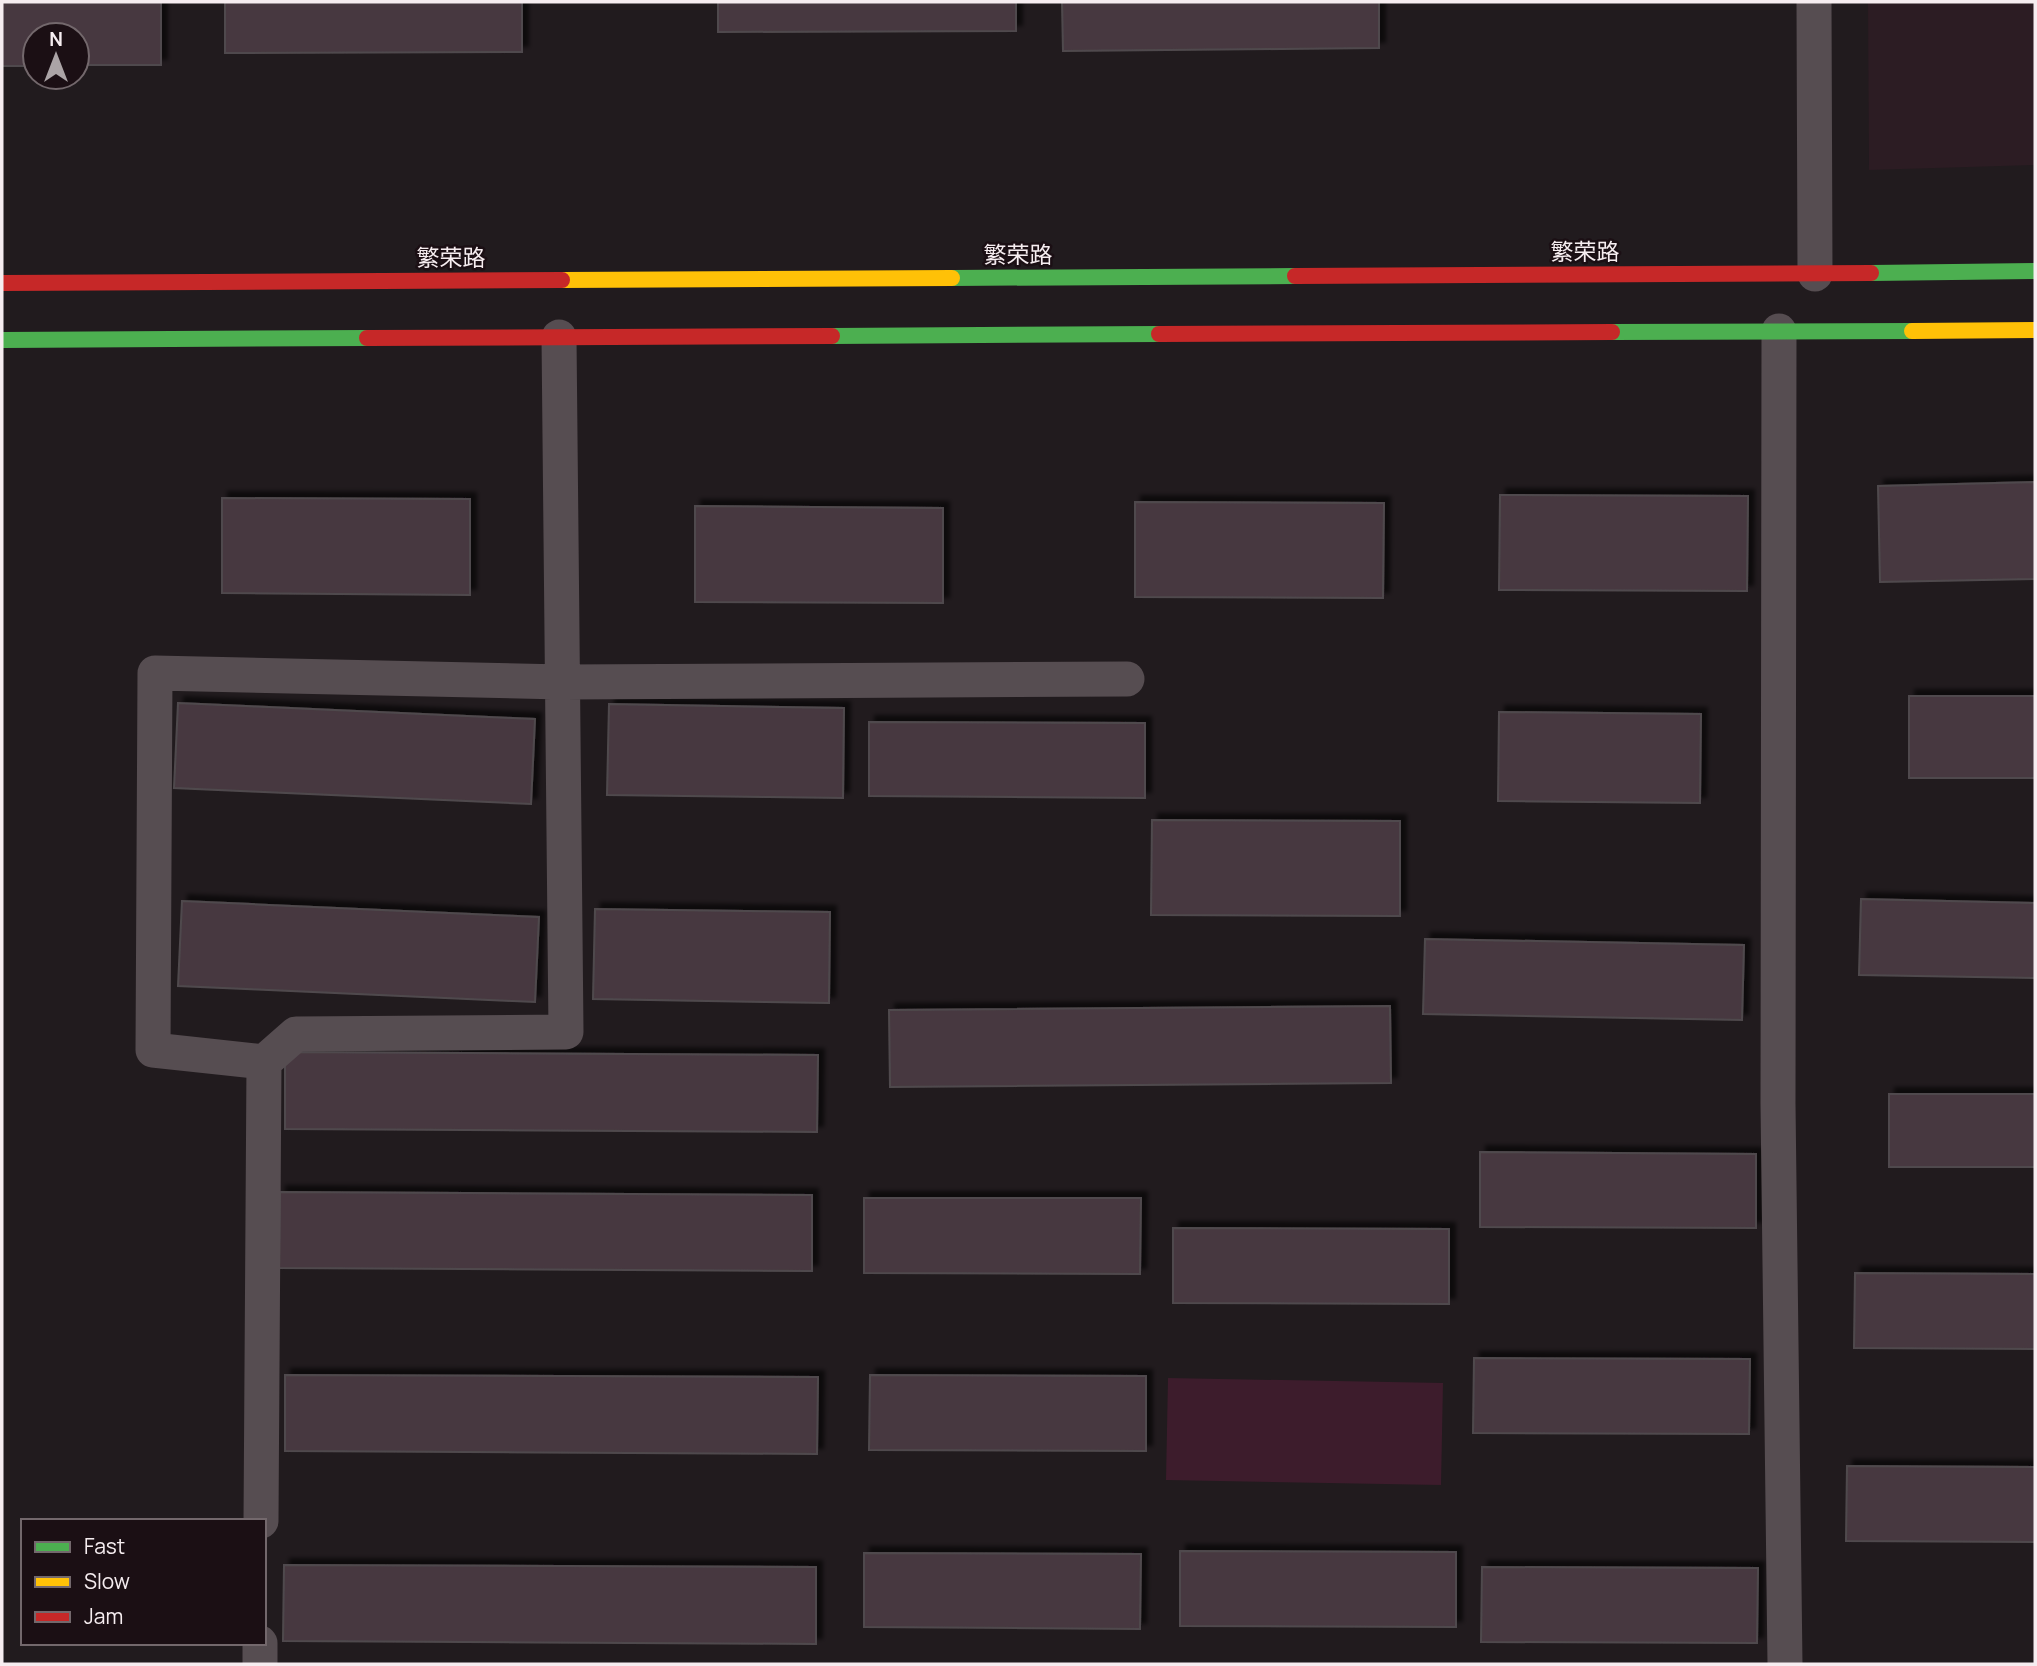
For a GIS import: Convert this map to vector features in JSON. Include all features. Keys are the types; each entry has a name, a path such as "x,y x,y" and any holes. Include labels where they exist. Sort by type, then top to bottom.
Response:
{"main road":[{"name":"繁荣路","path":"2,283 2035,271"},
{"path":"2,340 2035,330"}],"street":[{"path":"1814,2 1815,274"},
{"path":"1779,331 1778,1104 1785,1664"},
{"path":"559,337 562,682 566,1032 296,1034 264,1062 153,1050 155,673 562,682 1127,679"},
{"path":"261,1519 264,1062"},
{"path":"260,1645 260,1664"}],"shaded area":[{"path":"1868,2 2035,2 2035,165 1869,170"},
{"path":"1168,1378 1443,1383 1441,1485 1166,1480"}],"building":[{"path":"2,2 161,2 161,65 91,65 91,21 21,21 21,66 2,66"},
{"path":"225,2 522,2 522,52 225,53"},
{"path":"718,2 1016,2 1016,31 718,32"},
{"path":"1062,2 1379,2 1379,48 1063,51"},
{"path":"2035,482 2035,579 1880,582 1878,486"},
{"path":"1500,495 1748,496 1747,591 1499,590"},
{"path":"222,498 470,499 470,595 222,593"},
{"path":"1135,502 1384,503 1383,598 1135,597"},
{"path":"695,506 943,508 943,603 695,602"},
{"path":"1909,696 2035,696 2035,778 1909,778"},
{"path":"178,703 535,719 531,804 174,788"},
{"path":"609,704 844,708 843,798 607,795"},
{"path":"1499,712 1701,714 1700,803 1498,801"},
{"path":"869,722 1145,723 1145,798 869,796"},
{"path":"1152,820 1400,821 1400,916 1151,915"},
{"path":"1861,899 2035,903 2035,978 1859,975"},
{"path":"182,901 539,917 535,1002 178,986"},
{"path":"595,909 830,912 829,1003 593,999"},
{"path":"1425,939 1744,945 1742,1020 1423,1014"},
{"path":"1390,1006 1391,1083 890,1087 889,1010"},
{"path":"285,1052 818,1055 817,1132 285,1129"},
{"path":"1889,1094 2035,1094 2035,1167 1889,1167"},
{"path":"1480,1152 1756,1154 1756,1228 1480,1227"},
{"path":"280,1192 812,1195 812,1271 279,1268"},
{"path":"864,1198 1141,1198 1140,1274 864,1273"},
{"path":"1173,1228 1449,1229 1449,1304 1173,1303"},
{"path":"1855,1273 2035,1274 2035,1349 1854,1348"},
{"path":"1474,1358 1750,1359 1749,1434 1473,1433"},
{"path":"285,1375 818,1377 817,1454 285,1451"},
{"path":"870,1375 1146,1376 1146,1451 869,1450"},
{"path":"1847,1466 2035,1467 2035,1542 1846,1541"},
{"path":"1180,1551 1456,1552 1456,1627 1180,1626"},
{"path":"864,1553 1141,1554 1140,1629 864,1627"},
{"path":"284,1565 816,1567 816,1644 283,1641"},
{"path":"1482,1567 1758,1568 1757,1643 1481,1642"}],"traffic: fast":[{"path":"1871,273 2035,271"},
{"path":"952,278 1295,276"},
{"path":"1612,332 1912,331"},
{"path":"832,336 1159,334"},
{"path":"2,340 367,338"}],"traffic: slow":[{"path":"562,280 952,278"},
{"path":"1912,331 2035,330"}],"traffic: jam":[{"path":"1295,276 1871,273"},
{"path":"2,283 562,280"},
{"path":"1159,334 1612,332"},
{"path":"367,338 832,336"}]}
